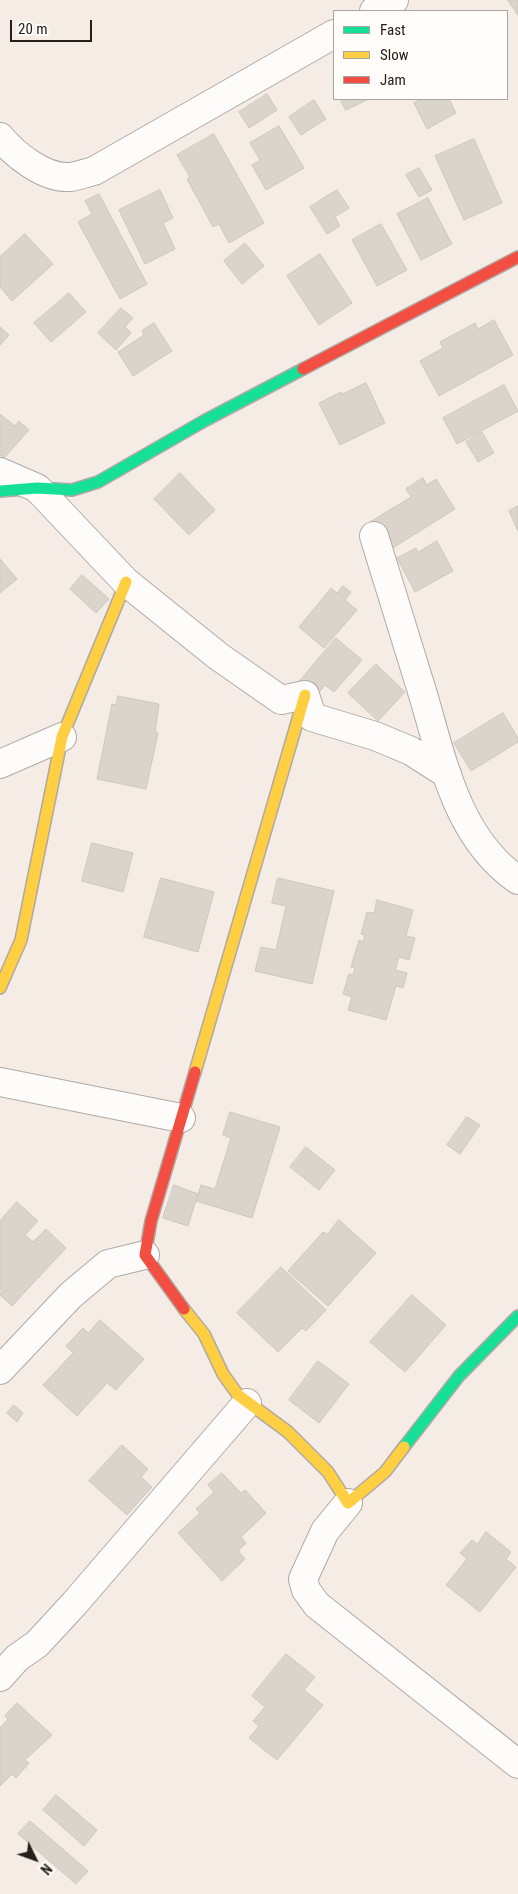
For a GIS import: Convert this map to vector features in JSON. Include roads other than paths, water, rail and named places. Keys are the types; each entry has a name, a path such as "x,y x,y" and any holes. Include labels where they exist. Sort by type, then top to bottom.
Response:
{"street":[{"path":"376,10 394,0"},
{"path":"0,137 10,148 40,171 69,177 94,171 333,35"},
{"path":"0,491 37,488 72,490 98,482 204,421 518,257"},
{"path":"0,472 37,488 126,582 218,656 281,700 305,696"},
{"path":"374,536 456,801 479,842 504,870 518,880"},
{"path":"0,988 21,940 62,737 126,582"},
{"path":"305,696 312,717 375,736 411,751 447,774"},
{"path":"305,696 151,1221 145,1255 204,1334 223,1374 238,1395 288,1432 328,1472 348,1504"},
{"path":"0,764 62,737"},
{"path":"0,1082 181,1118"},
{"path":"0,1370 71,1295 108,1264 145,1255"},
{"path":"518,1316 459,1376 386,1472 348,1504 325,1531 303,1579 306,1590 316,1605 518,1764"},
{"path":"0,1676 17,1658 38,1644 247,1403"}]}
